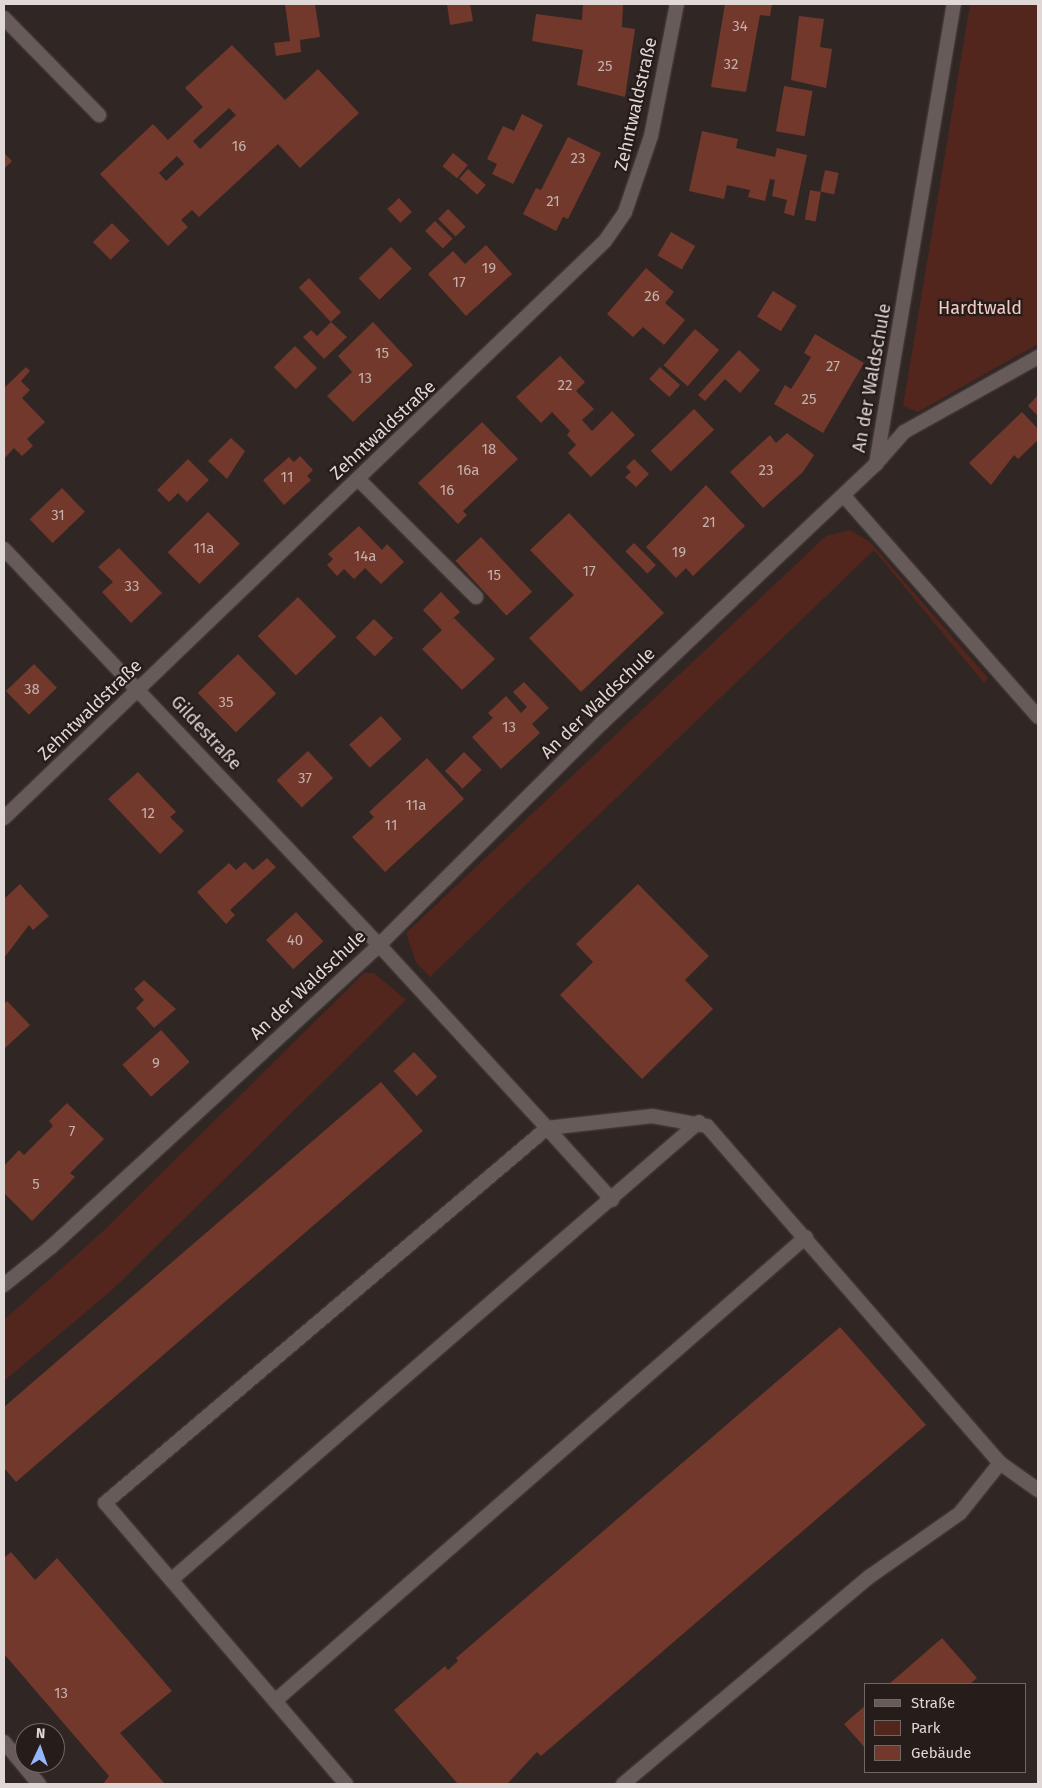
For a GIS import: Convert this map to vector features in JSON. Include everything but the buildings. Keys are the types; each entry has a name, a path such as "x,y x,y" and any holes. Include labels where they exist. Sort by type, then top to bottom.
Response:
{"street":[{"name":"Zehntwaldstraße","path":"4,818 358,479 580,270 626,212 652,136 677,4"},
{"name":"An der Waldschule","path":"4,1285 51,1247 379,945 602,723 876,464 954,4"},
{"path":"4,18 99,116"},
{"path":"876,464 904,432 1038,357"},
{"path":"358,479 476,597"},
{"path":"844,496 1038,717"},
{"name":"Gildestraße","path":"4,549 139,688 379,945 612,1200"},
{"path":"346,1784 105,1503 547,1128 652,1116 699,1122 734,1152 1000,1463 1038,1490"},
{"path":"170,1580 612,1200 699,1122"},
{"path":"275,1701 806,1237"},
{"path":"623,1784 868,1577 960,1513 1000,1463"},
{"path":"4,1742 39,1784"}],"green space":[{"name":"Hardtwald","path":"970,4 1038,4 1038,344 918,412 903,406"},
{"path":"850,530 870,542 988,678 984,683 874,550 430,977 416,962 406,933 826,536"},
{"path":"364,973 374,973 406,1000 113,1289 4,1381 4,1320 101,1233"}]}
